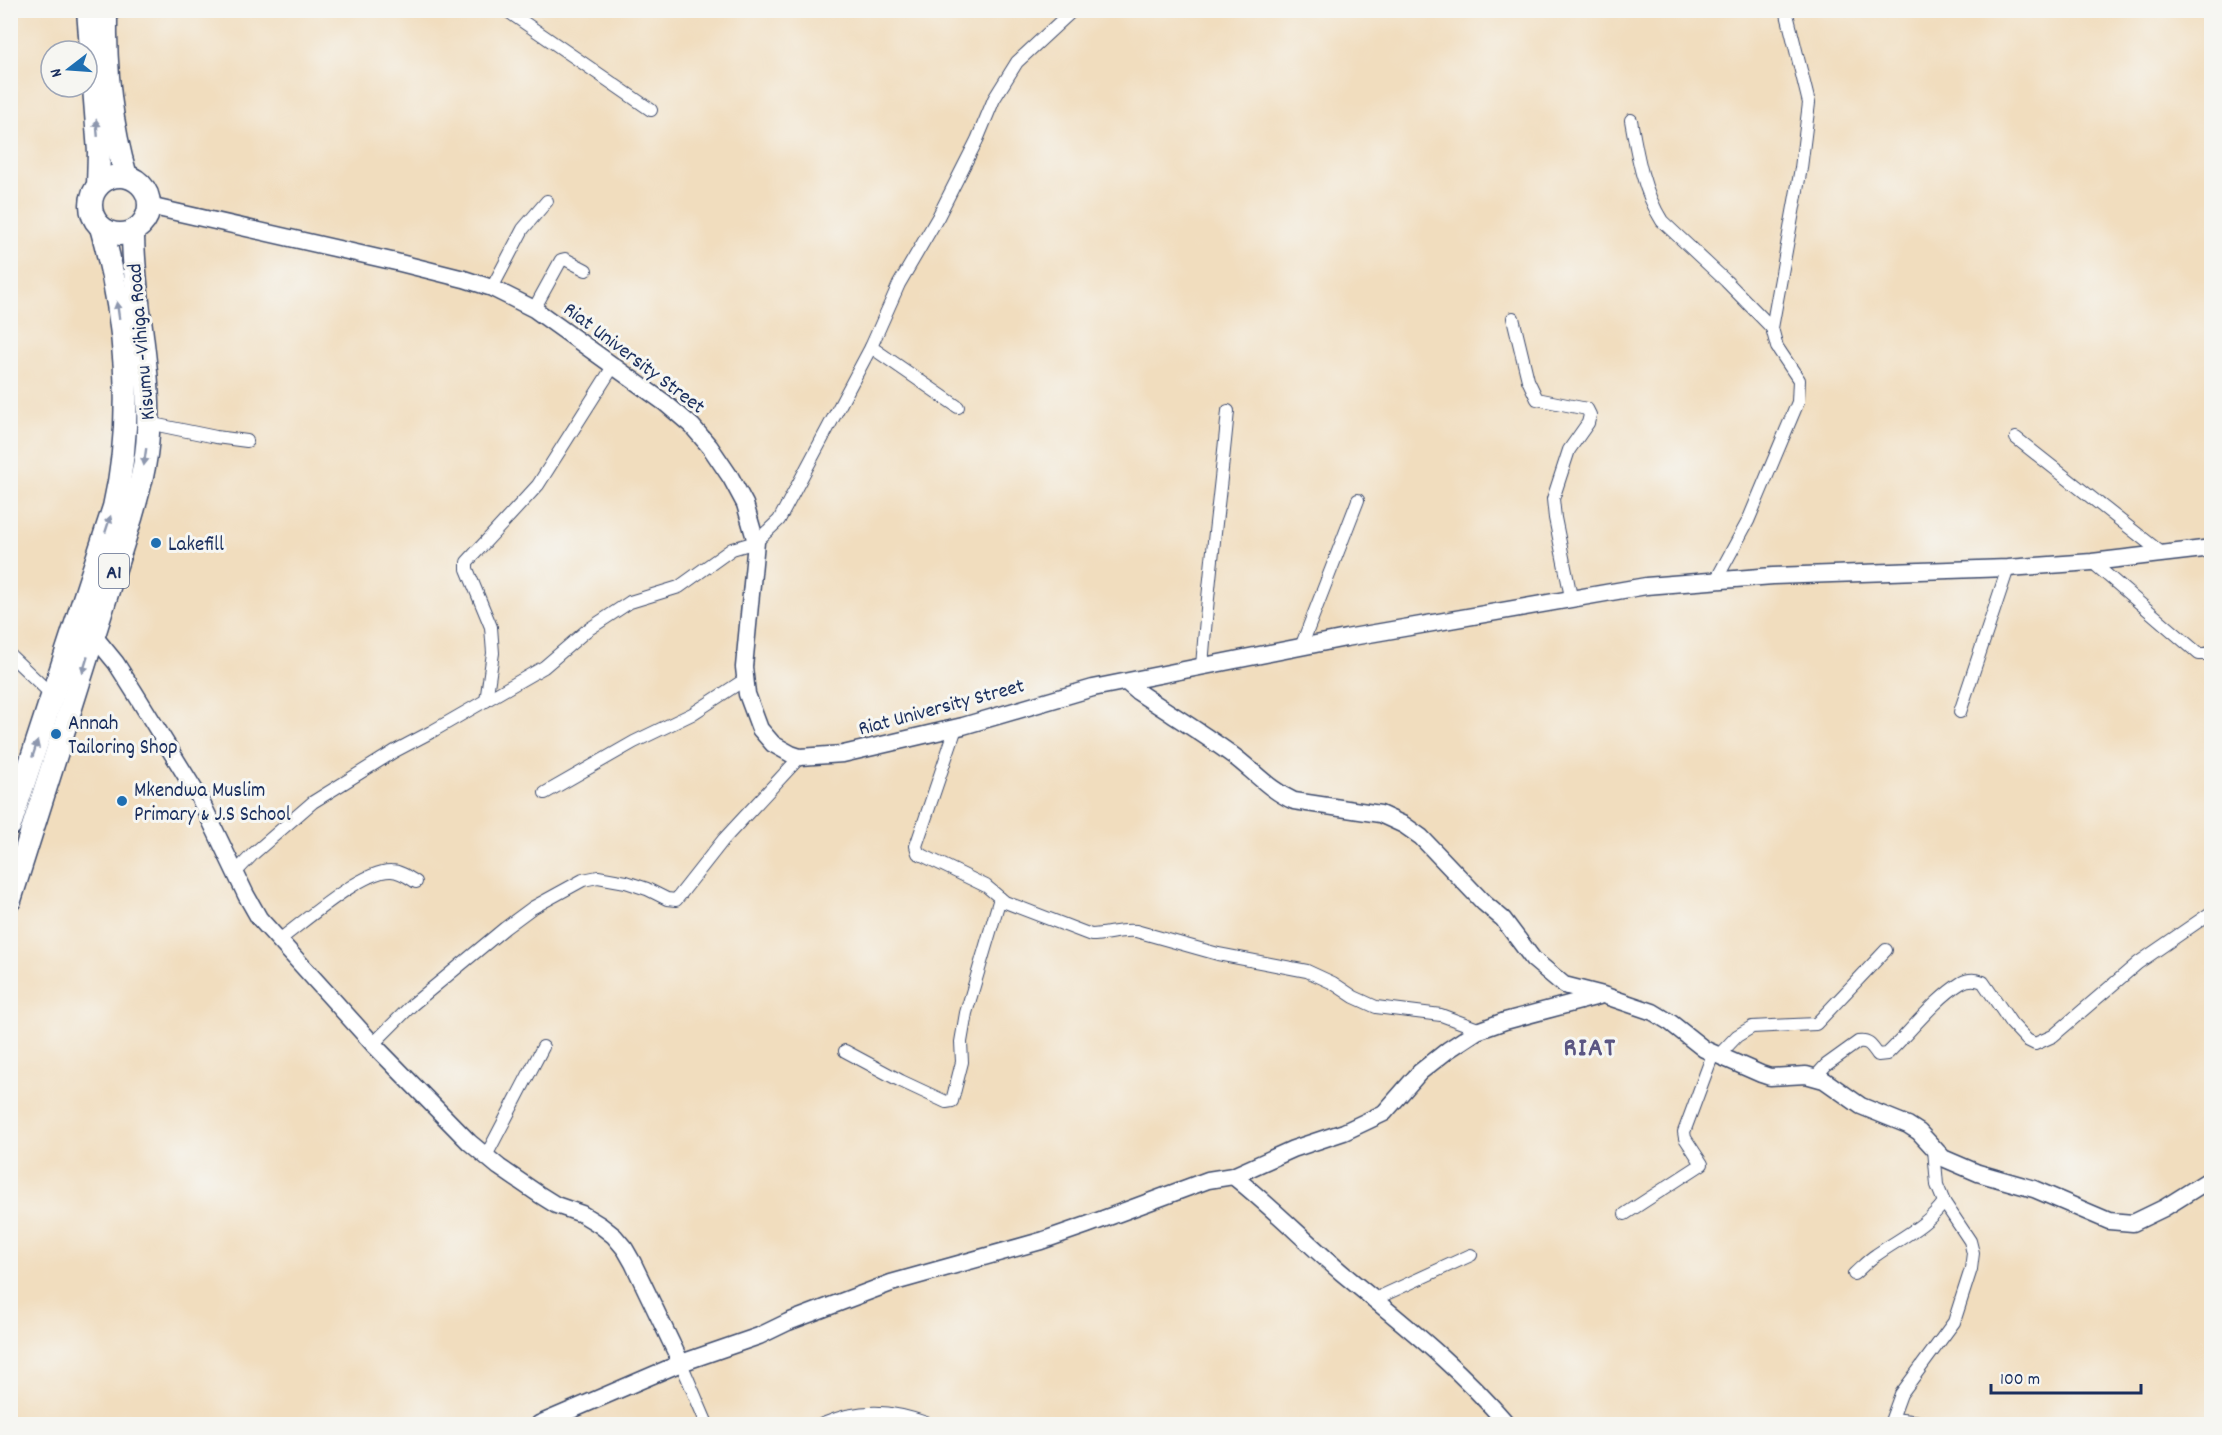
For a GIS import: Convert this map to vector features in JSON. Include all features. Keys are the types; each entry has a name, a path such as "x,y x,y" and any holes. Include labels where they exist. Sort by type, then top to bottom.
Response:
{"highway":[{"name":"A1","path":"88,10 99,152 98,186 91,205 93,215 101,226"},
{"path":"106,10 105,44 111,112 126,176"},
{"path":"98,186 116,176 126,176 142,186 147,194 149,206 146,220 133,232 115,234 101,226"},
{"name":"Kisumu -Vihiga Road","path":"10,825 114,507 121,477 126,384 111,262 101,226"},
{"name":"Kisumu -Vihiga Road","path":"10,900 131,518 142,476 148,423 146,365 133,260 133,232"}],"street":[{"path":"235,873 253,854 313,802 394,751 544,667 586,630 630,602 660,591 675,589 732,549 756,542 779,520 871,347 899,285 938,217 977,140 994,99 1017,62 1073,10"},
{"path":"1716,580 1748,520 1798,402 1799,380 1776,347 1772,328 1801,168 1809,103 1786,10"},
{"path":"513,13 651,110"},
{"path":"1631,120 1639,161 1655,210 1662,221 1772,328"},
{"path":"492,288 523,229 547,201"},
{"name":"Riat University Street","path":"149,206 396,262 492,288 534,309 665,403 692,426 711,447 738,490 756,542 744,680 752,713 760,729 773,744 800,757 843,754 956,728 1093,688 1571,597 1646,586 1716,580 2008,568 2164,555 2211,548"},
{"path":"534,309 561,260 565,259 586,270"},
{"path":"1513,318 1528,380 1537,399 1587,409 1590,414 1588,423 1569,450 1553,499 1571,597"},
{"path":"871,347 958,407"},
{"path":"486,701 493,640 491,627 467,569 467,562 538,485 614,365"},
{"path":"1202,667 1207,594 1220,499 1228,411"},
{"path":"148,423 247,441"},
{"path":"2016,438 2164,555"},
{"path":"1301,647 1358,500"},
{"path":"2092,562 2199,654 2211,651"},
{"path":"1960,712 2008,568"},
{"path":"94,636 122,673 199,797 259,918 373,1044 469,1142 540,1195 582,1214 614,1236 626,1249 681,1363 707,1425"},
{"path":"10,655 52,695"},
{"path":"546,793 634,742 692,714 744,680"},
{"path":"1126,682 1233,755 1256,777 1282,796 1294,801 1380,814 1404,825 1421,837 1484,903 1503,919 1533,959 1558,982 1603,994 1653,1012 1715,1055 1770,1077 1816,1076 1862,1106 1908,1125 1919,1132 1943,1158 1978,1173 2034,1189 2109,1221 2133,1222 2164,1208 2211,1178"},
{"path":"956,728 916,850 918,853 986,886 1005,902 1091,935 1125,930 1136,931 1218,954 1307,971 1376,1007 1441,1015 1481,1030"},
{"path":"373,1044 412,1005 505,928 532,908 584,880 598,877 626,882 647,888 667,899 676,900 724,839 800,757"},
{"path":"279,940 371,875 392,870 416,882"},
{"path":"845,1051 901,1081 946,1102 952,1101 962,1062 961,1042 966,1013 1000,898"},
{"path":"1816,1076 1858,1042 1869,1043 1878,1055 1887,1054 1959,984 1975,979 1983,982 2022,1035 2035,1044 2041,1042 2053,1036 2147,956 2211,912"},
{"path":"1625,1214 1702,1164 1684,1135 1715,1055 1737,1036 1752,1027 1816,1024 1886,950"},
{"path":"539,1425 681,1363 759,1336 788,1322 891,1283 1041,1241 1199,1184 1233,1176 1293,1149 1344,1132 1384,1113 1420,1072 1448,1050 1481,1030 1505,1021 1603,994"},
{"path":"486,1156 543,1047"},
{"path":"1934,1149 1937,1185 1944,1202 1970,1241 1973,1253 1971,1269 1954,1322 1901,1394 1892,1422 1937,1425"},
{"path":"1233,1176 1261,1198 1341,1272 1456,1369 1507,1425"},
{"path":"1854,1274 1874,1256 1924,1224 1944,1202"},
{"path":"1375,1299 1471,1255"},
{"path":"823,1425 853,1414 884,1412 913,1418 929,1425"}],"place":[{"name":"Lakefill","path":"156,543"},
{"name":"Annah Tailoring Shop","path":"56,734"},
{"name":"Mkendwa Muslim Primary & J.S School","path":"122,801"}],"district":[{"name":"RIAT","path":"1590,1046"}]}
